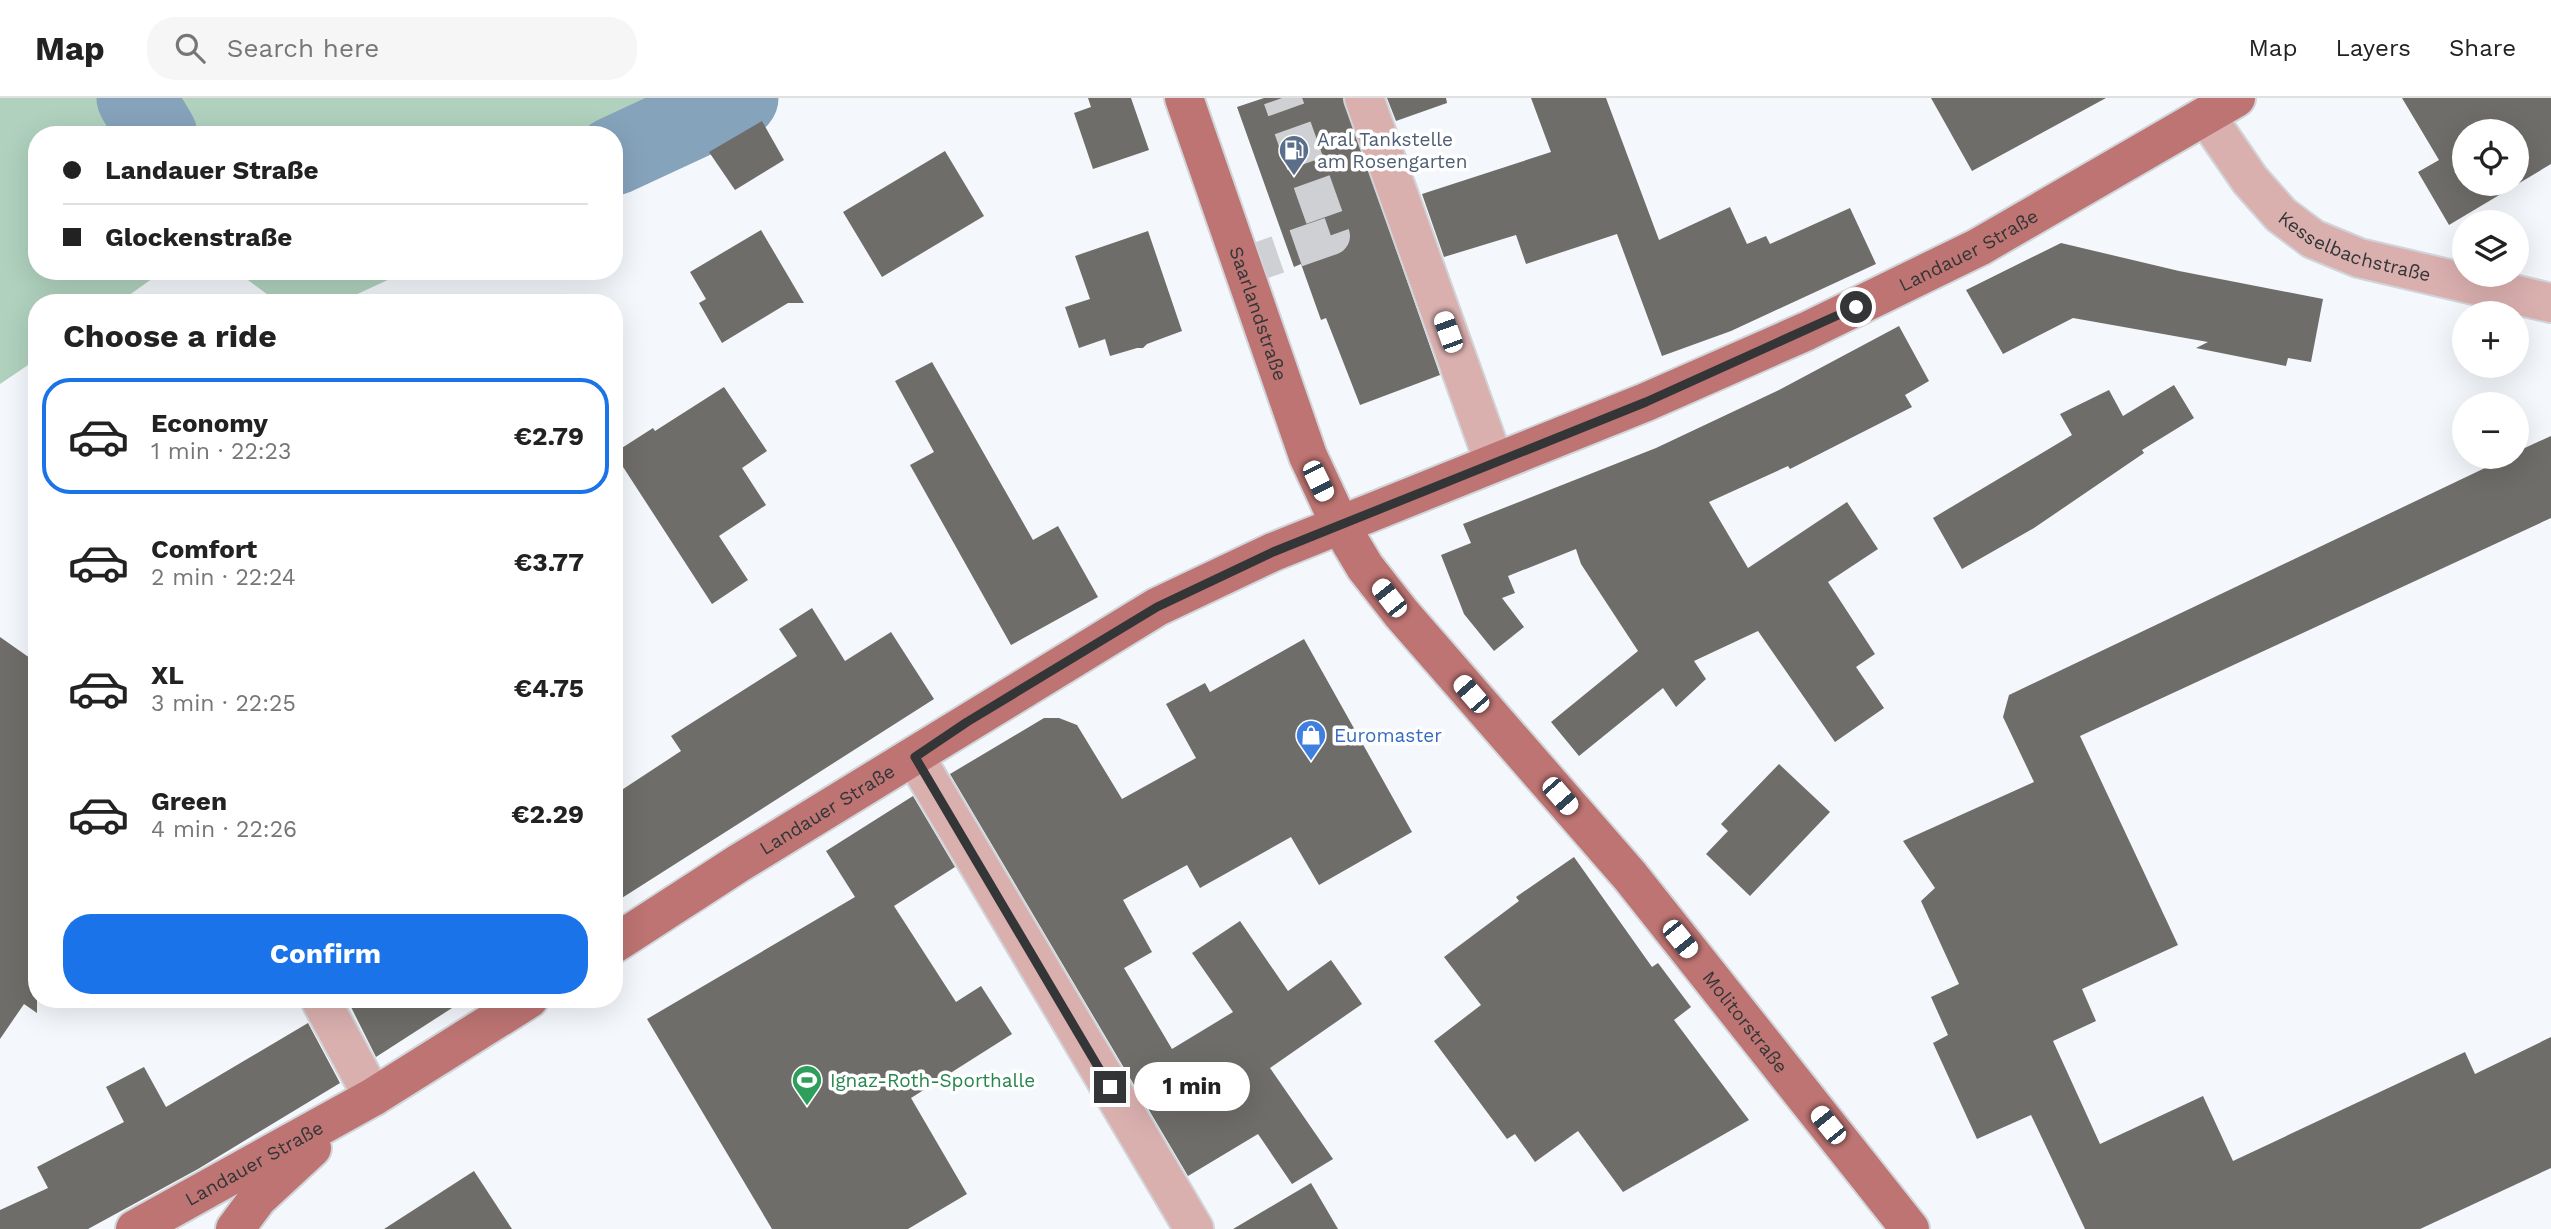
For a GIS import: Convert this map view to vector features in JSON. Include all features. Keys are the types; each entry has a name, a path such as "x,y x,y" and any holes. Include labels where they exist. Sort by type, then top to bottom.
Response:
{"main road":[{"name":"Saarlandstraße","path":"1184,98 1308,456 1339,525"},
{"name":"Landauer Straße","path":"623,938 739,863 1157,607 1273,552 1646,402 1819,325 1979,247 2221,107"},
{"name":"Molitorstraße","path":"1339,525 1365,567 1401,613 1630,876 1910,1229"},
{"name":"Landauer Straße","path":"135,1229 373,1097 515,1008"},
{"name":"Landauer Straße","path":"235,1229 258,1198 286,1170 373,1097"}],"street":[{"path":"1364,98 1494,463"},
{"name":"Kesselbachstraße","path":"2221,107 2250,180 2281,215 2312,239 2359,258 2551,303"},
{"path":"915,757 1194,1229"},
{"path":"325,1008 373,1097"}],"green space":[{"path":"0,98 776,98 623,172 623,126 28,126 28,280 150,280 131,294 28,294 28,365 0,384"},
{"path":"248,280 388,280 357,294 267,294"}],"building":[{"path":"1088,98 1131,98 1149,150 1093,169 1074,113 1091,107"},
{"path":"1264,98 1343,98 1440,375 1360,405 1326,318 1321,320 1301,264 1294,267 1237,107"},
{"path":"1387,98 1446,98 1447,103 1396,121"},
{"path":"1531,98 1606,98 1659,240 1730,207 1747,244 1766,236 1770,244 1850,208 1876,264 1731,331 1662,356 1617,234 1526,264 1516,235 1444,257 1422,194 1551,152"},
{"path":"1931,98 2106,98 1972,171"},
{"path":"2402,98 2551,98 2551,164 2529,177 2529,119 2452,119 2452,196 2497,196 2474,210 2452,210 2452,223 2449,225 2418,172 2439,160"},
{"path":"762,121 784,160 735,190 709,152"},
{"path":"945,151 984,216 882,277 843,212"},
{"path":"761,230 804,303 788,303 722,343 699,303 706,299 690,272"},
{"path":"1148,231 1182,331 1143,348 1110,356 1105,339 1079,348 1065,307 1090,299 1075,256"},
{"path":"2061,243 2179,271 2323,299 2311,362 2288,358 2286,366 2196,348 2208,342 2073,318 2003,354 1966,290"},
{"path":"1899,326 1929,381 1905,395 1912,407 1790,469 1788,466 1709,502 1748,568 1847,502 1878,549 1828,582 1875,654 1856,667 1884,708 1835,742 1758,631 1694,661 1706,679 1676,707 1663,688 1579,756 1551,722 1638,651 1581,564 1576,549 1508,576 1515,593 1502,598 1524,627 1494,651 1464,614 1441,555 1471,543 1463,524 1656,448 1779,390"},
{"path":"932,362 1033,540 1058,526 1098,597 1011,645 910,465 934,452 895,381"},
{"path":"2174,385 2194,418 2142,450 2144,453 2034,528 1962,569 1933,518 2072,435 2060,414 2109,390 2123,416"},
{"path":"724,387 767,451 742,468 766,505 719,536 748,580 712,604 623,467 623,447 653,428 655,431"},
{"path":"2551,436 2551,518 2080,736 2178,945 2082,989 2096,1021 2053,1041 2100,1144 2203,1096 2233,1161 2465,1052 2475,1074 2551,1037 2551,1168 2420,1229 2085,1229 2031,1115 1977,1139 1933,1043 1948,1035 1931,997 1959,984 1921,901 1935,888 1903,841 2034,782 2003,717 2009,695 2483,469 2529,469 2529,446"},
{"path":"812,608 845,661 891,632 934,699 623,897 623,789 681,751 671,736 797,656 779,629"},
{"path":"0,637 28,657 28,1007 24,1004 0,1039"},
{"path":"1304,639 1412,832 1319,885 1291,837 1200,888 1187,865 1123,900 1152,952 1124,968 1172,1049 1233,1012 1192,953 1240,921 1288,991 1331,960 1362,1004 1270,1068 1333,1159 1292,1184 1258,1134 1188,1176 950,774 1044,718 1059,718 1077,725 1122,799 1196,758 1166,704 1205,683 1210,692"},
{"path":"1779,764 1830,812 1750,896 1706,854 1728,831 1721,824"},
{"name":"Ignaz-Roth-Sporthalle","path":"913,796 955,867 894,906 956,1002 981,986 1012,1034 911,1098 967,1194 908,1229 772,1229 647,1019 855,897 826,851"},
{"path":"1574,857 1652,967 1658,963 1691,1007 1674,1020 1749,1120 1623,1192 1578,1131 1535,1162 1515,1134 1507,1139 1434,1041 1481,1005 1444,957 1519,901 1516,897"},
{"path":"352,1008 452,1008 376,1057"},
{"path":"308,1023 340,1083 198,1169 88,1229 0,1229 0,1210 48,1188 37,1167 124,1122 106,1087 144,1067 166,1107"},
{"path":"474,1171 512,1229 384,1229"},
{"path":"1311,1183 1338,1229 1233,1229"}],"waterway":[{"path":"136,98 153,126"},
{"path":"623,152 739,98"}],"tunnel":[{"path":"1242,267 1331,236 1282,98"}],"place":[{"name":"Aral Tankstelle am Rosengarten","path":"1294,177"},
{"name":"Euromaster","path":"1311,762"},
{"name":"Ignaz-Roth-Sporthalle","path":"807,1107"}],"route":[{"path":"1110,1087 915,757 967,722 1157,607 1180,596 1273,552 1646,402 1856,307"}]}
